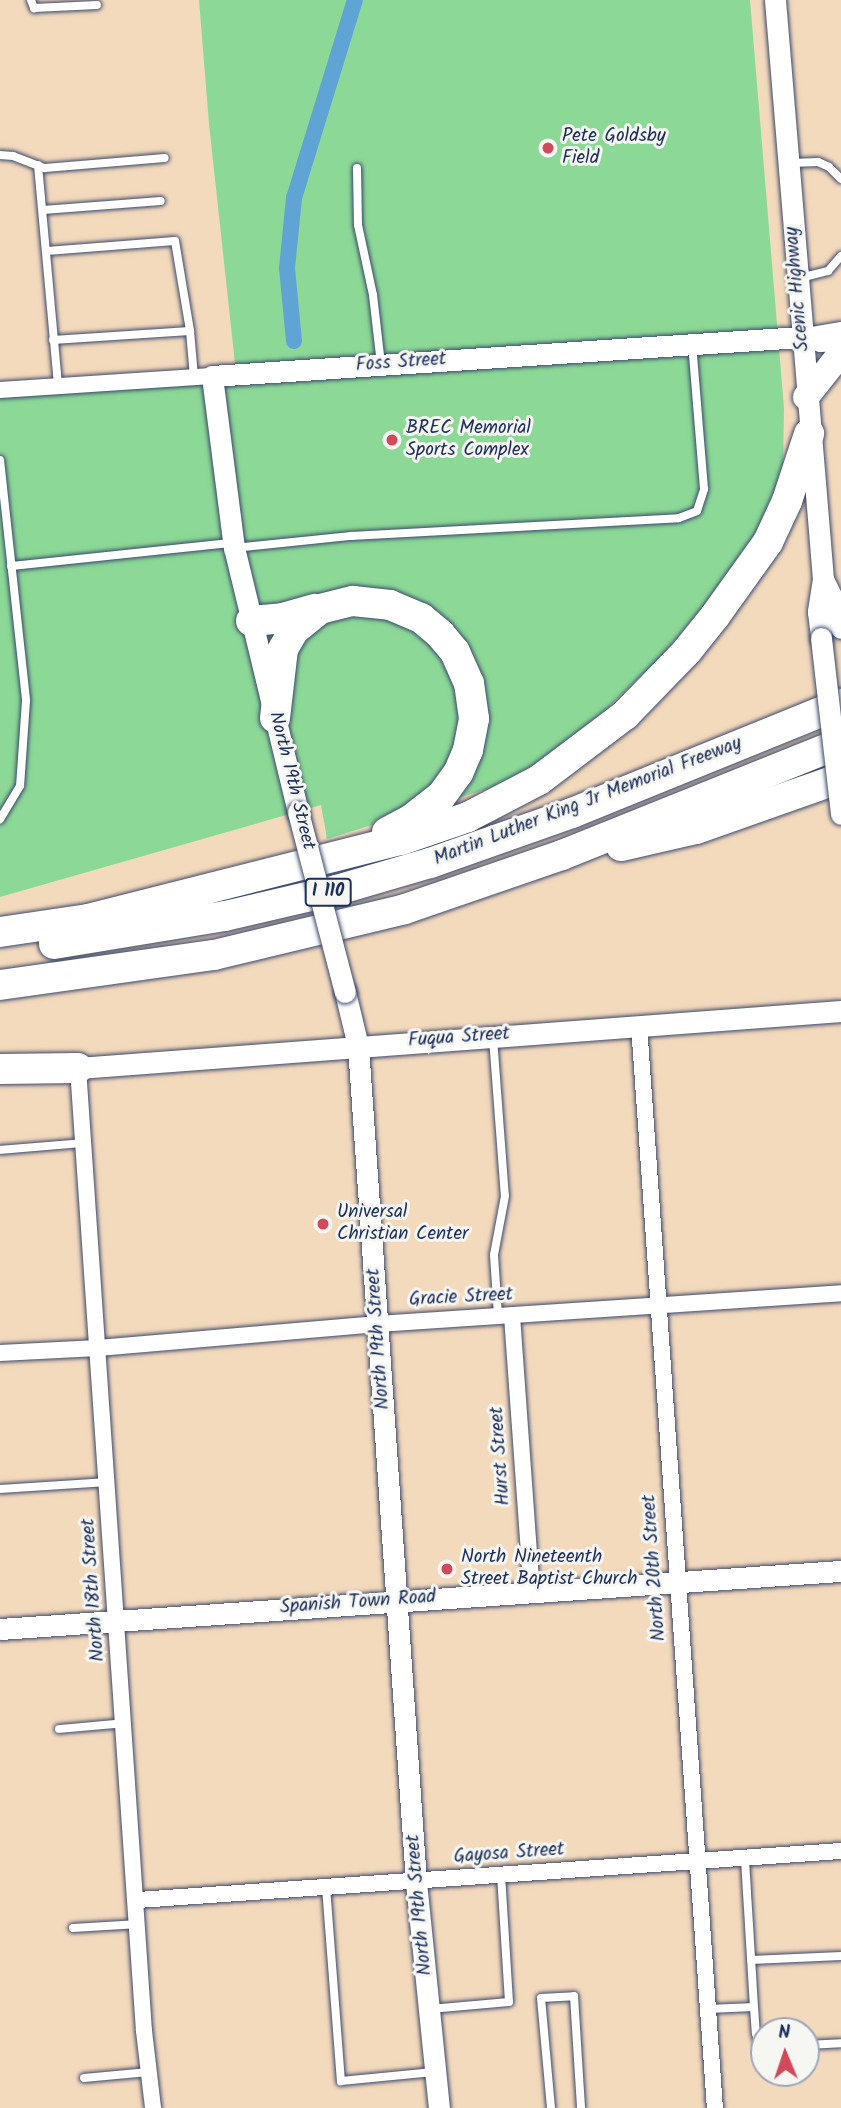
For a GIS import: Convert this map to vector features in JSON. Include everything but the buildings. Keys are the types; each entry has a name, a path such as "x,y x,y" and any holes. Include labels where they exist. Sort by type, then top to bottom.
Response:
{"highway":[{"path":"0,932 88,919 401,841 468,817 539,779 607,731 687,650 757,560 788,501 809,434"},
{"path":"251,621 283,618 353,601 390,605 421,618 440,634 455,652 469,683 473,706 471,739 455,779 432,804 410,820 359,843 278,870"},
{"path":"275,718 279,662 288,638 302,622 330,605"},
{"path":"643,783 771,714 841,684"},
{"name":"Martin Luther King Jr Memorial Freeway","path":"0,949 192,923 325,893 508,837 841,704"},
{"name":"Martin Luther King Jr Memorial Freeway","path":"0,985 130,969 279,941 405,909 562,855 841,743"},
{"path":"562,855 671,837 774,804 841,778"},
{"path":"0,1069 78,1068"}],"main road":[{"path":"806,397 841,353"}],"street":[{"name":"Scenic Highway","path":"775,0 822,579 818,612 841,814"},
{"path":"801,337 841,330"},
{"name":"Foss Street","path":"0,390 801,337"},
{"path":"801,337 820,344 841,342"},
{"name":"North 19th Street","path":"203,376 251,621 358,1046 416,1882 439,2108"},
{"name":"Scenic Highway","path":"822,579 838,610 841,628"},
{"name":"Fuqua Street","path":"78,1068 841,1011"},
{"name":"North 20th Street","path":"639,1025 715,2108"},
{"name":"North 18th Street","path":"78,1068 153,2108"},
{"name":"Gracie Street","path":"0,1353 841,1293"},
{"name":"Hurst Street","path":"505,1316 532,1592"},
{"name":"Spanish Town Road","path":"0,1629 841,1571"},
{"name":"Gayosa Street","path":"138,1900 841,1851"}],"lane":[{"path":"31,0 34,8 97,5"},
{"path":"0,155 13,156 45,167 165,158"},
{"path":"788,163 818,162 829,167 841,179"},
{"path":"38,165 58,386"},
{"path":"357,168 358,225 373,295 381,364"},
{"path":"43,210 161,201"},
{"path":"47,251 175,241 190,331 203,376"},
{"path":"797,279 828,271 841,256"},
{"path":"54,340 190,331"},
{"path":"11,566 351,536 679,518 697,511 704,489 692,343"},
{"path":"0,460 26,701 20,786 0,819"},
{"path":"493,1035 505,1196 494,1255 505,1316"},
{"path":"0,1150 84,1143"},
{"path":"0,1489 108,1482"},
{"path":"59,1729 125,1723"},
{"path":"745,1858 755,2017"},
{"path":"429,2009 509,2002 501,1875"},
{"path":"326,1887 341,2081 435,2072"},
{"path":"73,1928 139,1924"},
{"path":"751,1960 841,1956"},
{"path":"551,2108 541,1998 574,1996 581,2108"},
{"path":"708,2010 754,2007"},
{"path":"820,2044 841,2043"},
{"path":"84,2078 149,2072"}],"green space":[{"name":"BREC Memorial Sports Complex","path":"199,0 750,0 784,408 783,471 756,533 719,587 663,655 596,719 528,776 327,839 321,805 0,897 0,397 237,382 209,124"}],"waterway":[{"path":"294,341 287,268 294,198 355,0"}],"place":[{"name":"Pete Goldsby Field","path":"548,148"},
{"name":"BREC Memorial Sports Complex","path":"392,440"},
{"name":"Universal Christian Center","path":"323,1224"},
{"name":"North Nineteenth Street Baptist Church","path":"447,1569"}]}
